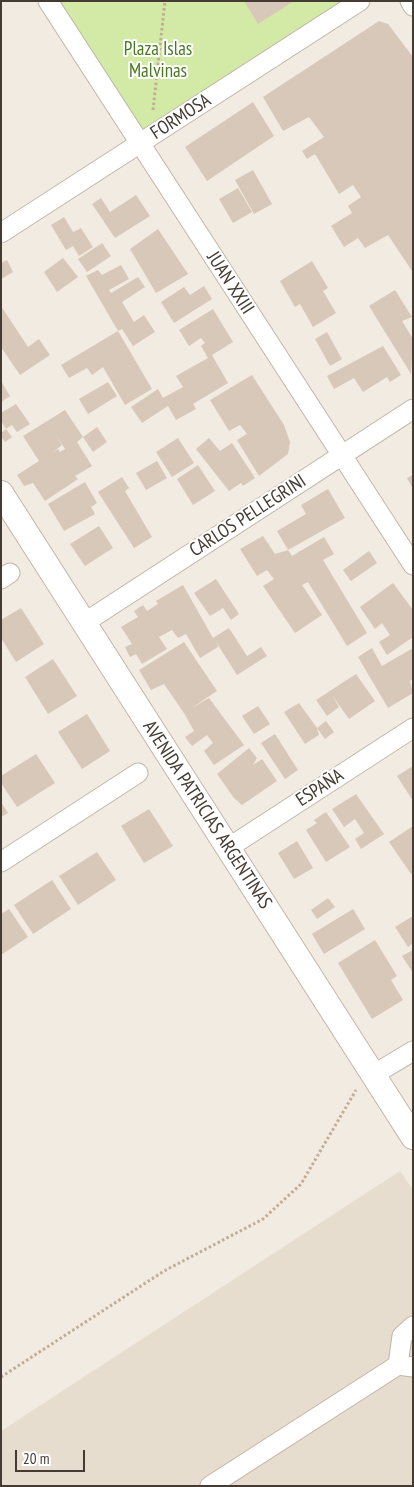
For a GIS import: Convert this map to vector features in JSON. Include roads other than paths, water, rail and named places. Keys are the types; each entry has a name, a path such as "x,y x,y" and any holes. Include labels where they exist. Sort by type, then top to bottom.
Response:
{"street":[{"name":"JUAN XXIII","path":"48,1 145,141 341,455 413,566"},
{"name":"FORMOSA","path":"1,233 360,1"},
{"path":"410,1 413,6"},
{"name":"CARLOS PELLEGRINI","path":"84,623 413,409"},
{"name":"AVENIDA PATRICIAS ARGENTINAS","path":"1,493 413,1137"},
{"name":"ESPAÑA","path":"228,848 413,728"},
{"path":"1,862 138,773"},
{"path":"373,1075 413,1051"},
{"path":"210,1486 405,1366 402,1336 413,1326"}],"park label":[{"name":"Plaza Islas Malvinas","path":"158,61"}]}
